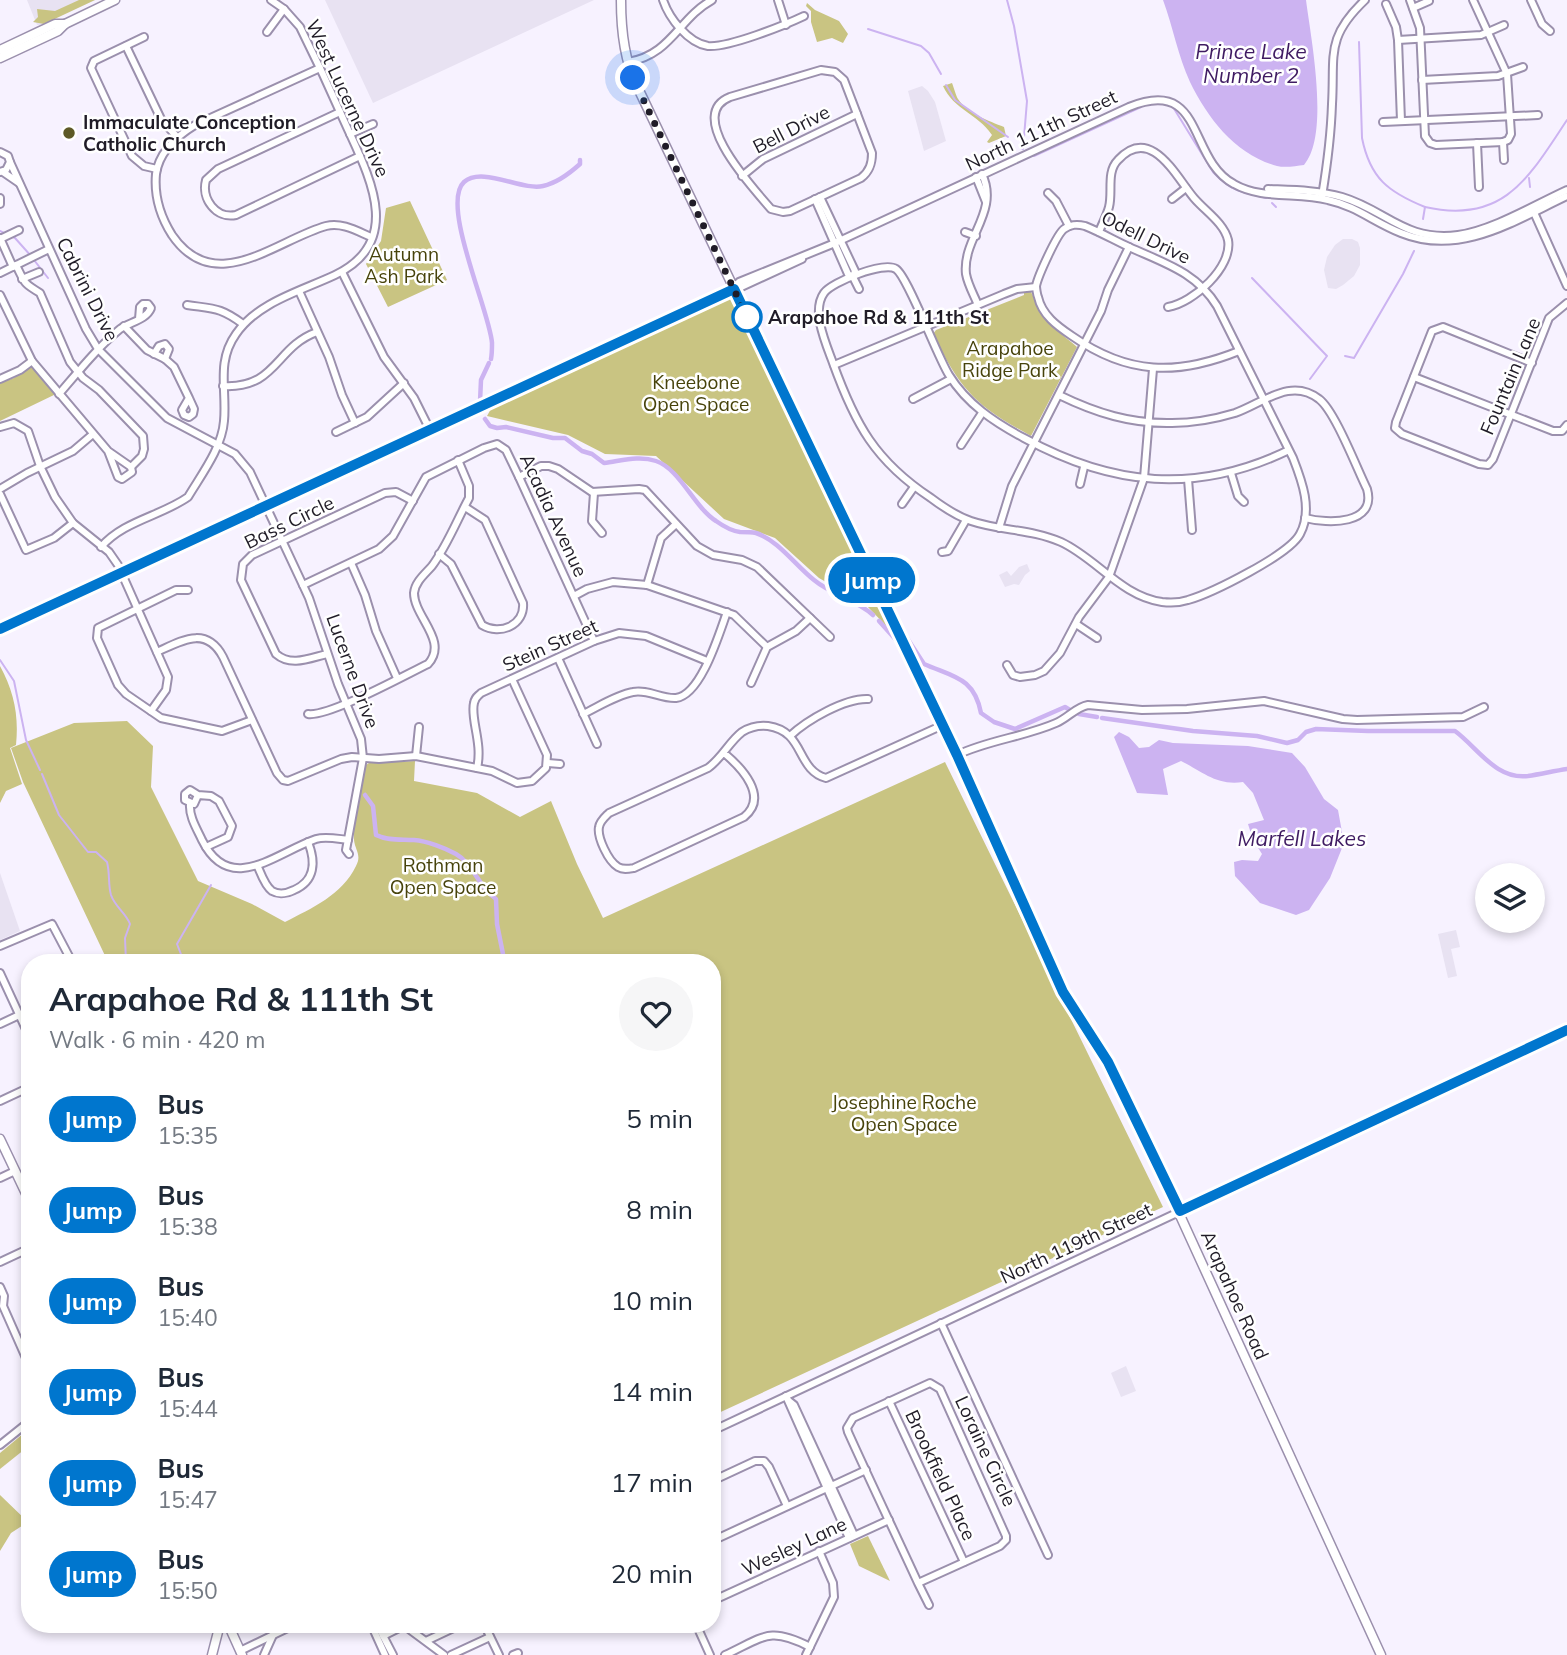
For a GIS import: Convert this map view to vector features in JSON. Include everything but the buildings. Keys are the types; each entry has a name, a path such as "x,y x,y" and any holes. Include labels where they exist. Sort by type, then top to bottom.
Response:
{"main road":[{"path":"0,58 115,0"},
{"name":"Arapahoe Road","path":"621,0 628,62 639,91 943,725 1063,992 1108,1062 1180,1211 1381,1655"},
{"path":"0,50 55,24 65,24"},
{"path":"0,1139 15,1171 21,1178"},
{"path":"212,1655 219,1633"},
{"path":"231,1655 241,1653 232,1633"}],"street":[{"name":"West Lucerne Drive","path":"223,386 226,353 243,324 265,307 342,272 361,257 376,220 375,194 320,68 300,27 285,9 271,0"},
{"path":"663,0 666,9 681,29 701,44 716,46 786,25 804,16"},
{"path":"628,62 654,54 703,5 712,0"},
{"path":"778,0 786,25"},
{"path":"1322,195 1332,108 1332,59 1342,29 1353,11 1365,0"},
{"path":"1410,0 1420,29 1425,136 1430,143 1436,145 1503,142 1511,134 1507,74 1473,0"},
{"path":"1531,0 1542,24 1550,31"},
{"path":"1413,8 1429,1"},
{"path":"1385,4 1396,27 1398,40 1401,121"},
{"path":"267,32 285,9"},
{"path":"1398,40 1481,36 1504,25"},
{"path":"144,37 94,61 92,68 132,156 144,166 157,169"},
{"path":"126,46 161,118 177,137"},
{"path":"1422,80 1507,74 1523,67"},
{"path":"320,68 195,125 177,137 167,149 157,169 156,200 166,225 182,247 211,262 230,264 253,259 326,226 343,226 371,237"},
{"path":"821,70 833,71 844,80 857,114 872,153 866,174 790,211 777,212 771,209 734,167 713,117 718,105 730,97 821,70"},
{"name":"North 111th Street","path":"0,629 734,289 742,289 790,267 838,241 1144,101 1161,98 1181,109 1223,176 1236,186 1252,190 1322,195 1348,205 1400,233 1437,242 1457,241 1478,237 1532,209"},
{"path":"340,112 218,169 206,180 205,191 216,212 228,216 236,215 360,156"},
{"name":"Bell Drive","path":"742,176 763,159 857,114"},
{"path":"1383,122 1538,116"},
{"path":"350,134 373,124"},
{"path":"1503,142 1504,160"},
{"path":"1477,143 1479,187"},
{"path":"1099,232 1109,207 1114,166 1124,155 1139,149 1154,150 1165,159 1186,188 1223,227 1228,245 1224,262 1203,286 1184,302 1168,307"},
{"path":"0,152 8,156 10,162 8,168 2,172 19,183"},
{"name":"Cabrini Drive","path":"10,162 86,329 98,349 167,418 217,444 244,463 266,506"},
{"path":"978,305 966,276 967,257 986,204 988,187 979,176"},
{"path":"1172,199 1186,188"},
{"path":"1532,209 1567,190"},
{"path":"1048,193 1056,201 1069,226 1059,234 1036,287 1044,312 1054,323 1084,345 1113,359 1153,369 1202,364 1240,351"},
{"path":"1532,209 1567,197"},
{"path":"0,198 0,204"},
{"path":"817,198 855,271 853,277 859,289"},
{"path":"1532,209 1567,286"},
{"name":"Odell Drive","path":"1069,226 1080,224 1099,232 1186,272 1203,286 1217,306 1289,450 1304,489 1305,518"},
{"path":"19,230 1,241 22,279 30,289 40,293 70,362 143,436 142,456 131,467 129,476 122,480 114,470 108,451"},
{"path":"965,232 976,236"},
{"path":"999,528 1012,486 1084,345 1129,247"},
{"path":"0,273 49,249"},
{"path":"897,270 904,262"},
{"path":"1059,395 1102,414 1173,424 1216,418 1293,390 1311,394 1325,405 1369,501 1363,511 1350,519 1329,522 1305,518 1300,534 1286,551 1227,582 1185,601 1151,600 1109,577 1062,542 966,520 914,487 890,466 866,436 848,404 824,340 820,320 822,296 831,287 876,267 892,267 897,270 905,281 951,379 982,413 1034,443 1084,467 1144,478 1188,479 1231,473 1289,450"},
{"path":"22,279 39,272"},
{"path":"342,272 384,357 414,398 430,430"},
{"path":"834,366 1017,289 1036,287"},
{"path":"299,291 355,423"},
{"path":"0,295 32,361 108,451 131,467"},
{"name":"Fountain Lane","path":"1414,377 1396,422 1395,428 1398,432 1479,464 1488,465 1493,459 1549,318 1567,303"},
{"path":"187,305 212,307 243,324"},
{"path":"59,394 98,349 124,326 139,319"},
{"path":"124,326 178,373 189,398"},
{"path":"1532,363 1439,327 1432,331 1414,377 1553,431 1562,431 1567,425"},
{"path":"102,547 120,531 188,497 217,444 224,421 223,386 249,384 261,379 294,344 317,332"},
{"path":"154,354 159,346 165,344 169,349 165,359"},
{"path":"0,379 32,361"},
{"path":"1007,666 1013,675 1020,677 1035,676 1044,671 1060,653 1076,624 1109,577 1144,478 1153,369"},
{"path":"913,399 951,379"},
{"path":"336,432 375,411 404,383"},
{"path":"961,444 982,413"},
{"path":"0,427 15,423 24,427 55,497 73,523 114,559 166,673 168,684 150,711"},
{"path":"0,489 73,451 93,434"},
{"name":"Acadia Avenue","path":"303,585 387,543 426,477 497,444 506,450 594,641"},
{"path":"308,714 317,715 346,702 428,664 434,656 434,641 414,596 417,583 439,554 469,498 470,486 458,460"},
{"path":"519,477 541,466 554,467 585,490 594,493 639,488 645,490 703,551 742,560 757,567 830,636"},
{"path":"1080,484 1084,467"},
{"path":"1231,473 1238,496 1244,502"},
{"path":"1188,479 1192,530"},
{"path":"902,504 914,487"},
{"name":"Bass Circle","path":"327,654 294,662 281,658 273,649 242,580 241,569 246,559 385,493 396,492 413,501"},
{"path":"594,493 592,521 601,533"},
{"path":"0,494 26,550 54,538 73,523"},
{"name":"Lucerne Drive","path":"266,506 303,585 361,738 363,758 346,850 349,854"},
{"path":"439,554 451,564 482,625 488,629 500,630 519,619 523,603 485,520 465,507"},
{"path":"942,552 948,551 966,520"},
{"path":"647,585 661,538 676,524"},
{"path":"351,563 397,678"},
{"path":"574,596 587,589 614,582 647,585 727,612 767,647"},
{"path":"188,590 176,590 101,625 96,633 97,638 122,690 161,718 222,731 252,720"},
{"path":"583,714 629,692 647,691 668,697 683,696 696,685 727,612"},
{"path":"751,683 767,647 796,631 810,618"},
{"path":"1076,624 1097,638"},
{"name":"Stein Street","path":"477,768 480,742 474,702 481,693 594,641 619,634 646,636 706,661"},
{"path":"157,652 185,639 200,638 209,641 220,651 277,774 283,780 293,780 341,759 416,756 477,768 525,783 538,778 544,773 548,762 547,755 512,679"},
{"path":"558,658 597,744"},
{"path":"626,684 629,692"},
{"path":"790,736 810,720 857,698 869,699"},
{"path":"957,755 981,745 1055,724 1080,707 1088,705 1173,710 1264,701 1357,720 1463,717 1484,707"},
{"path":"724,753 740,766 749,781 755,794 752,811 634,868 624,869 614,864 598,829 602,820 609,813 708,768 744,731 755,727 774,727 790,736 813,772 826,778 943,725"},
{"path":"416,756 419,727"},
{"path":"548,762 560,764"},
{"path":"190,804 197,802 198,795 194,790 185,794 192,818 206,847 215,858 226,865 246,869 258,867 320,838 348,840"},
{"path":"198,795 211,796 219,801 232,826 228,837 206,847"},
{"path":"258,867 272,891 293,891 304,885 310,875 313,855 309,842"},
{"path":"0,946 52,924 68,954"},
{"path":"0,973 21,1019"},
{"path":"0,1024 19,1015"},
{"name":"North 119th Street","path":"721,1427 787,1399 942,1323 1567,1030"},
{"path":"0,1101 21,1091"},
{"path":"0,1178 15,1171"},
{"path":"0,1262 21,1252"},
{"path":"0,1287 5,1313 21,1348"},
{"path":"942,1323 1048,1555"},
{"name":"Loraine Circle","path":"918,1583 1000,1546 1006,1540 940,1389 933,1383 889,1401 848,1423 848,1432 918,1583 929,1605"},
{"path":"787,1399 794,1405 851,1536"},
{"name":"Brookfield Place","path":"889,1401 964,1562"},
{"path":"0,1445 21,1428"},
{"path":"721,1477 755,1461 764,1461 787,1506"},
{"path":"721,1537 866,1470"},
{"name":"Wesley Lane","path":"721,1597 889,1520"},
{"path":"806,1655 834,1597 833,1583 819,1551"},
{"path":"241,1653 277,1633"},
{"path":"375,1633 385,1655"},
{"path":"382,1633 393,1655"},
{"path":"383,1636 389,1633"},
{"path":"415,1633 444,1655"},
{"path":"426,1641 443,1633"},
{"path":"488,1633 498,1655"},
{"path":"700,1633 710,1655"},
{"path":"725,1655 773,1634 789,1636 810,1647"},
{"path":"264,1655 273,1635"},
{"path":"452,1655 490,1637"}],"shaded area":[{"path":"27,0 95,0 37,25"},
{"path":"325,0 594,0 373,103"},
{"path":"922,86 935,102 946,141 924,151 908,91"},
{"path":"1343,239 1358,242 1360,265 1354,276 1343,285 1336,289 1328,288 1324,270 1327,257"},
{"path":"1027,564 1030,571 1019,585 1005,587 999,575 1007,571 1011,576 1019,567"},
{"path":"0,873 20,931 0,940"},
{"path":"1456,930 1460,947 1451,949 1457,976 1448,978 1438,934"},
{"path":"1126,1366 1136,1391 1121,1397 1111,1373"}],"green space":[{"path":"79,0 95,0 44,24 33,22 38,17 37,9 55,11"},
{"path":"807,3 815,10 839,21 848,34 843,43 832,38 817,42"},
{"path":"952,83 962,104 979,116 1004,127 1006,136 987,142 992,135 980,121 953,101 943,86"},
{"name":"Autumn Ash Park","path":"410,201 447,280 388,307 366,264 381,241 386,208"},
{"name":"Arapahoe Ridge Park","path":"1024,291 1030,291 1038,309 1077,347 1031,436 983,406 972,395 952,370 933,334 936,330 1024,295"},
{"name":"Kneebone Open Space","path":"725,297 733,299 893,633 866,605 819,578 775,538 724,519 656,456 605,454 568,435 487,416 492,407"},
{"path":"33,367 56,394 0,421 0,383 14,378"},
{"path":"0,666 14,704 16,745 10,748 22,784 6,791 0,803"},
{"name":"Josephine Roche Open Space","path":"127,721 153,746 151,787 198,881 252,904 285,922 335,893 356,866 358,856 354,840 355,825 366,765 369,763 415,761 414,781 477,793 520,817 551,801 603,918 945,762 1163,1207 721,1412 721,954 104,954 23,782 11,748 74,723"},
{"path":"21,1436 21,1452 0,1469 0,1453"},
{"path":"0,1495 21,1515 21,1527 11,1533 0,1551"},
{"path":"868,1536 890,1581 859,1566 850,1544"}],"water":[{"name":"Prince Lake Number 2","path":"1163,0 1306,0 1317,86 1317,110 1312,151 1304,165 1280,167 1262,161 1225,134 1197,96 1186,72"},
{"name":"Marfell Lakes","path":"1119,732 1129,737 1139,748 1149,747 1159,740 1248,746 1292,753 1305,767 1324,799 1338,810 1344,843 1330,878 1309,910 1296,915 1260,903 1235,876 1234,862 1258,861 1262,854 1253,840 1248,824 1264,820 1253,793 1243,782 1218,780 1181,761 1163,769 1168,795 1137,793 1114,737"}],"waterway":[{"path":"1007,0 1027,101 1023,149 1021,148"},
{"path":"868,29 921,46 929,53 941,74"},
{"path":"1359,42 1362,138 1365,152 1383,182 1401,196 1425,207"},
{"path":"946,85 955,100 1008,137"},
{"path":"1034,156 1141,107"},
{"path":"1173,107 1220,179 1238,190 1266,198"},
{"path":"1423,219 1425,207 1452,211 1475,209 1495,202 1511,192 1540,160 1567,120"},
{"path":"491,359 492,343 462,234 458,194 464,182 481,177 534,187 548,185 572,171 580,164 580,160"},
{"path":"1529,178 1530,187"},
{"path":"1272,203 1276,207"},
{"path":"0,231 4,233"},
{"path":"11,236 31,256"},
{"path":"1345,356 1354,358 1414,251"},
{"path":"34,260 48,278"},
{"path":"1252,278 1327,356 1310,379"},
{"path":"480,402 481,380 489,363"},
{"path":"485,419 490,426 497,428 506,427 553,438 565,438 604,463 643,458 665,465 716,521 734,531 764,536 821,585 860,605 873,615"},
{"path":"879,621 897,641"},
{"path":"903,637 907,638 924,664 968,685 978,701 981,713 994,722 1015,729 1065,707 1070,710"},
{"path":"0,660 14,681 26,740 40,770"},
{"path":"1079,714 1097,717"},
{"path":"1102,718 1193,731 1257,736 1287,743 1316,729 1455,731 1488,761 1506,773 1528,776 1567,769"},
{"path":"42,774 59,815 88,852 96,852 107,862 111,895 130,924 125,938 126,954"},
{"path":"365,795 373,806 376,835 430,843 462,858 496,899 497,924 503,954"},
{"path":"181,954 177,944 211,885"}],"bus line":[{"name":"Jump","path":"0,629 734,289 957,755 1063,992 1108,1062 1180,1211 1567,1030"}],"place":[{"name":"Immaculate Conception Catholic Church","path":"69,133"},
{"name":"Arapahoe Rd & 111th St","path":"747,317"}],"route":[{"path":"633,78 748,319 747,317"}],"park label":[{"name":"Rothman Open Space","path":"443,876"}]}
